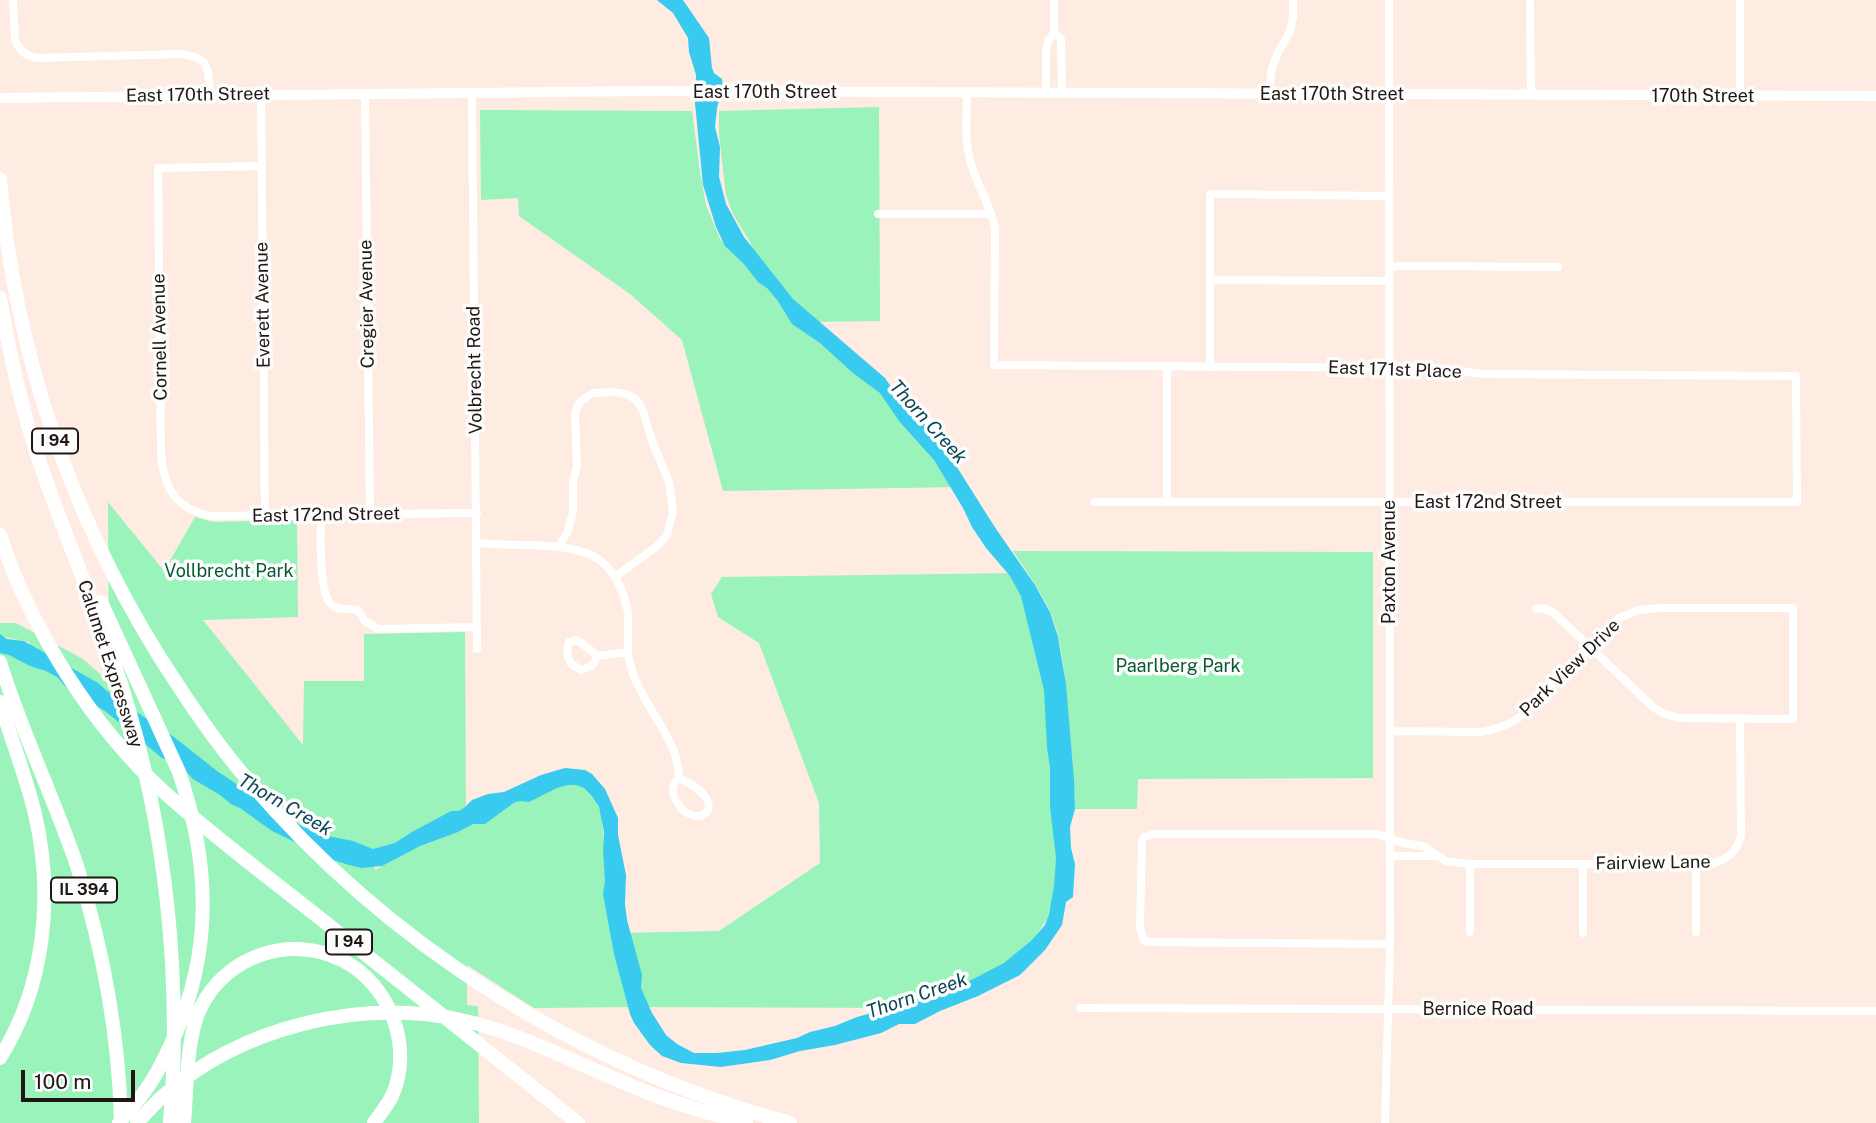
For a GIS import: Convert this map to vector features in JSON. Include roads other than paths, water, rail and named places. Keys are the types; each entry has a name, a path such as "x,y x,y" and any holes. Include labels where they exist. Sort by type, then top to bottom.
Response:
{"highway":[{"name":"I 94","path":"0,179 19,313 34,374 75,493 105,561 132,612 174,680 246,779 309,846 368,901 475,981 571,1037 636,1069 790,1123"},
{"name":"Calumet Expressway","path":"0,298 16,378 44,476 114,647 158,838 173,971 170,1123"},
{"name":"I 94","path":"0,535 25,599 53,652 99,719 163,791 578,1123"},
{"path":"114,647 179,772 201,858 204,891 199,952 187,1005 165,1057 149,1085 120,1123"},
{"name":"IL 394","path":"1,665 16,711 76,864 93,923 114,1026 120,1123"},
{"path":"0,702 34,811 40,839 44,889 38,967 22,1017 0,1058"},
{"path":"184,1123 193,1031 206,998 220,980 239,965 263,953 288,948 312,950 342,960 365,977 388,1007 397,1031 401,1053 400,1066 391,1098 374,1123"},
{"path":"137,1123 163,1096 196,1071 257,1039 286,1028 341,1016 383,1013 461,1020 496,1030 624,1083 701,1111 746,1123"}],"street":[{"path":"13,0 15,40 17,46 28,55 38,58 181,54 191,56 204,61 207,66 210,95"},
{"path":"1046,93 1046,50 1054,33 1054,0"},
{"path":"1269,94 1272,68 1290,31 1293,0"},
{"name":"Paxton Avenue","path":"1385,1123 1390,1008 1388,0"},
{"path":"1530,0 1531,95"},
{"path":"1740,0 1740,96"},
{"path":"1054,33 1060,39 1062,93"},
{"name":"East 170th Street","path":"0,98 650,91 1531,95"},
{"name":"Volbrecht Road","path":"472,92 477,649"},
{"path":"878,214 991,214 970,160 967,93"},
{"name":"Everett Avenue","path":"261,94 265,516"},
{"name":"Cregier Avenue","path":"365,94 369,514"},
{"name":"170th Street","path":"1531,95 1876,96"},
{"name":"Cornell Avenue","path":"178,501 166,481 161,453 158,167 261,166"},
{"path":"1210,367 1210,194 1388,196"},
{"name":"East 171st Place","path":"991,214 995,229 994,365 1389,368 1443,369 1483,374 1796,376 1797,502"},
{"path":"1389,266 1558,267"},
{"path":"1210,280 1389,281"},
{"path":"1167,367 1167,502"},
{"path":"559,546 572,520 573,481 577,466 577,407 593,393 625,394 639,403 643,411 669,482 673,512 667,535 657,546 615,577"},
{"name":"East 172nd Street","path":"178,501 197,513 209,516 477,513"},
{"name":"East 172nd Street","path":"1095,502 1797,502"},
{"path":"321,515 322,577 331,605 358,610 365,621 378,629 477,627"},
{"path":"477,543 577,549 606,565 623,593 628,611 627,652 637,683 671,743 679,778 703,793 708,800 710,806 703,815 689,815 682,811 672,789 679,778"},
{"path":"1536,609 1543,608 1554,613 1662,713 1679,718 1740,719"},
{"name":"Park View Drive","path":"1390,731 1480,732 1503,727 1520,718 1589,646 1619,618 1630,612 1648,608 1793,608 1793,719 1740,719"},
{"path":"598,656 627,652"},
{"name":"Fairview Lane","path":"1390,944 1154,943 1143,940 1140,928 1140,846 1144,837 1154,834 1363,834 1423,846 1452,863 1696,865 1720,862 1734,852 1741,836 1740,719"},
{"name":"Fairview Lane","path":"1390,856 1437,856"},
{"path":"1470,864 1470,932"},
{"path":"1583,864 1583,933"},
{"path":"1696,865 1696,932"},
{"name":"Bernice Road","path":"1080,1008 1876,1011"}],"water":[{"path":"657,0 683,0 709,38 712,68 722,79 723,86 715,127 720,147 719,177 726,204 744,237 793,299 885,378 941,442 1050,612 1058,637 1066,684 1074,780 1075,809 1070,827 1075,864 1073,897 1066,902 1062,925 1045,950 1020,975 915,1024 899,1024 881,1033 770,1060 721,1067 681,1063 662,1056 634,1023 614,954 603,894 604,832 599,807 584,788 568,785 529,802 515,802 485,824 473,824 420,846 382,866 362,868 349,865 330,859 272,831 193,779 181,766 162,758 105,711 66,687 57,677 0,653 0,634 7,639 24,641 98,683 217,771 292,821 318,834 353,841 373,849 395,843 451,811 459,811 472,800 504,792 541,775 565,768 585,770 592,774 605,789 618,818 618,835 626,875 627,920 642,975 641,988 666,1035 694,1053 745,1050 797,1038 875,1012 894,1012 912,1003 933,1000 1004,963 1032,940 1045,925 1049,914 1056,858 1050,807 1044,690 1021,596 1010,576 972,527 934,460 899,421 880,393 820,343 792,324 767,288 758,282 725,246 703,185 695,103 696,75 688,38 673,13"}],"water label":[{"name":"Thorn Creek","path":"928,422"},
{"name":"Thorn Creek","path":"285,805"},
{"name":"Thorn Creek","path":"917,996"}],"park label":[{"name":"Vollbrecht Park","path":"229,571"},
{"name":"Paarlberg Park","path":"1178,666"}]}
